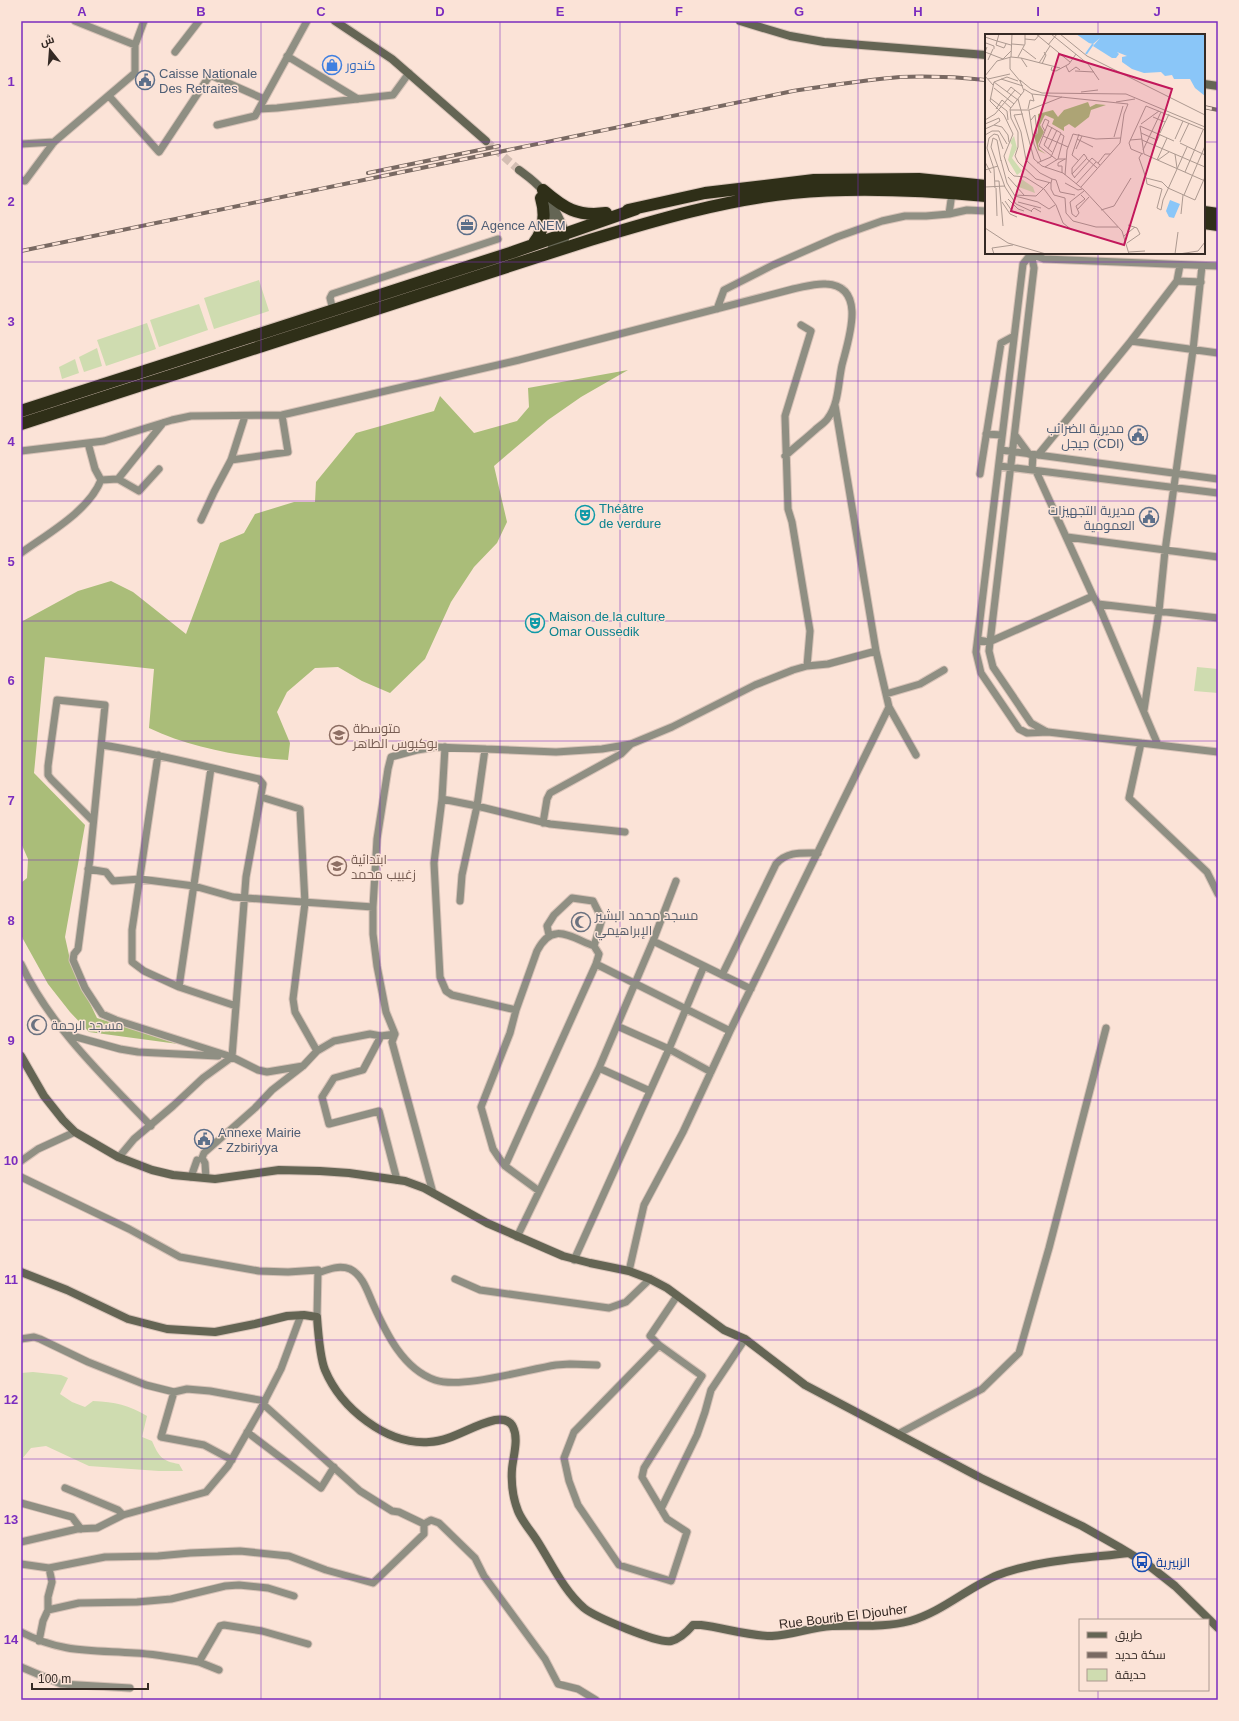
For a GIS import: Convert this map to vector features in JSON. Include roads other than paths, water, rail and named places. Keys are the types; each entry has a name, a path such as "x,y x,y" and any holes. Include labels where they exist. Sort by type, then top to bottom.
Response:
{"highway":[{"path":"542,194 566,208 584,214 596,214 636,209 706,193 814,180 919,179 985,186"},
{"path":"21,424 575,245 662,219 734,202 792,193 861,190 926,191 985,196"},
{"path":"534,244 544,222 542,194"},
{"path":"21,411 513,252 636,209"},
{"path":"1205,212 1218,214"},
{"path":"1205,223 1218,225"}],"main road":[{"path":"335,21 372,45 409,73 486,141"},
{"path":"740,21 790,36 824,42 985,55"},
{"path":"1205,84 1218,86"},
{"path":"542,194 563,235 575,245"},
{"path":"467,281 513,260 559,244 563,235"},
{"path":"21,1056 44,1096 63,1120 75,1132 119,1157 152,1170 191,1177 206,1178 240,1177 279,1170 350,1173 397,1180 424,1188 487,1223 574,1260 629,1271 650,1279 667,1288 724,1330 745,1339 805,1385 981,1478 1082,1526 1129,1553 1175,1586 1218,1626"},
{"path":"21,1272 67,1290 128,1319 167,1329 215,1332 287,1316 318,1316"},
{"name":"Rue Bourib El Djouher","path":"318,1316 322,1362 328,1376 342,1398 355,1411 382,1430 411,1441 430,1442 455,1435 495,1420 501,1420 510,1424 513,1427 515,1437 512,1477 513,1494 518,1511 569,1592 585,1609 628,1630 653,1638 670,1642 685,1634 693,1625 773,1636 793,1634 830,1626 862,1626 900,1623 920,1618 998,1575 1014,1570 1047,1563 1129,1553"}],"street":[{"path":"21,180 25,180 54,142 135,73 134,45 144,21"},
{"path":"175,52 199,21"},
{"path":"217,125 255,116 307,21"},
{"path":"79,22 134,45"},
{"path":"287,56 358,99"},
{"path":"259,109 393,94 409,73"},
{"path":"108,96 159,152 210,75 264,99"},
{"path":"21,144 54,142"},
{"path":"949,214 952,193"},
{"path":"717,309 724,290 773,265 837,237 894,218 949,214 967,210 985,210"},
{"path":"333,310 330,298 332,294 498,239"},
{"path":"1030,254 1023,264 976,652 981,673 1019,730 1028,733 1048,732 1218,752"},
{"path":"1031,254 1034,268 989,651 993,667 1031,723 1048,732"},
{"path":"1033,254 1044,259 1218,266"},
{"path":"1033,455 1131,341 1177,281 1180,265"},
{"path":"1144,710 1159,611 1165,551 1193,350 1202,266"},
{"path":"1177,281 1201,282"},
{"path":"21,451 104,441 191,416 282,415 519,360 793,289 820,284 834,285 846,292 850,299 852,316 835,405 828,419 785,456"},
{"path":"801,325 811,331 785,416 785,456 788,509 792,522 810,630 807,666"},
{"path":"980,474 1001,343 1014,336"},
{"path":"1131,341 1218,353"},
{"path":"835,405 876,651 889,707 916,755"},
{"path":"232,460 288,452 282,415"},
{"path":"202,520 214,492 232,460 245,416"},
{"path":"118,479 163,423"},
{"path":"986,434 1002,435"},
{"path":"1015,435 1033,455 1034,471 1098,604 1158,745"},
{"path":"88,443 95,469 101,480"},
{"path":"1001,450 1218,479"},
{"path":"999,466 1218,493"},
{"path":"101,480 118,479 139,491 159,469"},
{"path":"21,553 77,511 97,490 101,480"},
{"path":"1067,537 1218,557"},
{"path":"978,640 989,642 1093,596"},
{"path":"1098,604 1218,618"},
{"path":"433,1193 392,1042 395,1034 386,1012 373,939 373,908 377,839 391,757 423,748 485,748 556,752 602,749 631,744 672,727 755,685 807,666 828,664 876,651"},
{"path":"886,694 920,684 944,670"},
{"path":"93,820 48,775 57,700 106,705 88,869 78,949 74,954 73,960 85,988 102,1014 116,1020 232,1057 258,1070 267,1072 303,1066"},
{"path":"629,1271 644,1205 683,1132 730,1031 889,707"},
{"path":"1141,743 1129,798 1207,872 1218,894"},
{"path":"542,823 547,799 550,793 621,754 631,744"},
{"path":"102,745 142,751 259,779 263,784 246,871 232,1057 203,1078 151,1126 134,1139 119,1157"},
{"path":"445,747 442,800 434,863 440,977 446,991 452,995 516,1010"},
{"path":"460,901 462,875 477,806 485,748"},
{"path":"158,755 132,930 132,962 144,971 179,987 236,1006"},
{"path":"179,987 211,768"},
{"path":"260,797 300,809 305,903 293,999 295,1012 317,1051"},
{"path":"442,800 477,806 542,823 625,832"},
{"path":"722,975 776,864 781,857 790,854 818,853"},
{"path":"88,869 106,872 113,881 140,879 194,886 233,897 373,908"},
{"path":"517,1237 599,1068 653,941 676,881"},
{"path":"549,935 547,926 554,914 572,898 594,901 602,919 594,946"},
{"path":"505,1166 596,964 599,954 594,946 558,933 547,926"},
{"path":"539,1191 505,1166 493,1149 481,1107 510,1033 516,1010 537,951 541,942 549,935 558,933"},
{"path":"653,941 751,990"},
{"path":"21,964 52,1016 100,1072 151,1126"},
{"path":"596,964 730,1031"},
{"path":"574,1260 670,1049 704,966"},
{"path":"617,1026 670,1049 711,1072"},
{"path":"898,1434 982,1389 1019,1353 1049,1248 1106,1028"},
{"path":"206,1178 202,1158 204,1153 255,1108 272,1090 303,1066 317,1051 334,1041 370,1034 381,1036 395,1034"},
{"path":"68,1035 120,1049 138,1052 232,1057"},
{"path":"381,1036 363,1070 334,1078 322,1097 329,1124 379,1111 397,1180"},
{"path":"599,1068 650,1091"},
{"path":"21,1161 38,1149 75,1132"},
{"path":"191,1177 197,1160"},
{"path":"21,1177 129,1229 180,1256 259,1271 288,1272 318,1270 318,1316"},
{"path":"318,1273 341,1267 350,1269 357,1274 365,1286 385,1327 403,1356 415,1369 434,1379 454,1382 556,1365 596,1365"},
{"path":"455,1279 480,1290 609,1308 626,1302 650,1279"},
{"path":"659,1345 574,1432 564,1458 569,1481 578,1505 618,1565 671,1581 687,1532 667,1520 642,1477 644,1468 702,1376 659,1345 650,1336 677,1296"},
{"path":"21,1542 81,1529 97,1528 123,1516 206,1492 224,1472 232,1460 264,1403 281,1369 301,1315"},
{"path":"21,1339 40,1339 63,1351 146,1385 174,1392 187,1389 210,1392 264,1403 347,1480 371,1499 392,1512 399,1512 424,1524"},
{"path":"661,1510 697,1434 711,1390 745,1339"},
{"path":"174,1392 161,1437 204,1445 232,1460"},
{"path":"247,1432 321,1488 334,1467"},
{"path":"65,1488 113,1507 123,1516"},
{"path":"21,1503 72,1516 81,1529"},
{"path":"424,1524 431,1520 438,1523 475,1558 484,1576 545,1658 558,1684 578,1689 596,1700"},
{"path":"21,1564 49,1568 105,1557 158,1556 240,1551 289,1556 326,1570 373,1583 424,1534 424,1524"},
{"path":"39,1641 43,1621 48,1610 48,1597 52,1582 49,1568"},
{"path":"48,1610 79,1603 137,1602 172,1599 225,1586 239,1585 268,1588 294,1596"},
{"path":"199,1662 220,1626 224,1625 262,1631 308,1644"},
{"path":"21,1632 39,1641 65,1649 78,1651 154,1654 199,1662 219,1670"},
{"path":"21,1667 61,1684 130,1688"}],"tunnel":[{"path":"486,141 519,170"}],"railway":[{"path":"21,251 793,91 860,81 900,77 943,77 985,80"},
{"path":"1205,107 1218,110"},
{"path":"368,173 499,146"}],"place":[{"name":"كندور","path":"332,65"},
{"name":"Caisse Nationale Des Retraites","path":"145,80"},
{"name":"Agence ANEM","path":"467,225"},
{"name":"مديرية الضرائب جيجل (CDI)","path":"1138,435"},
{"name":"Théâtre de verdure","path":"585,515"},
{"name":"مديرية التجهيزات العمومية","path":"1149,517"},
{"name":"Maison de la culture Omar Oussedik","path":"535,623"},
{"name":"متوسطة بوكبوس الطاهر","path":"339,735"},
{"name":"ابتدائية زغبيب محمد","path":"337,866"},
{"name":"مسجد محمد البشير الإبراهيمي","path":"581,922"},
{"name":"مسجد الرحمة","path":"37,1025"},
{"name":"Annexe Mairie - Zzbiriyya","path":"204,1139"},
{"name":"الزبيرية","path":"1142,1562"}]}
